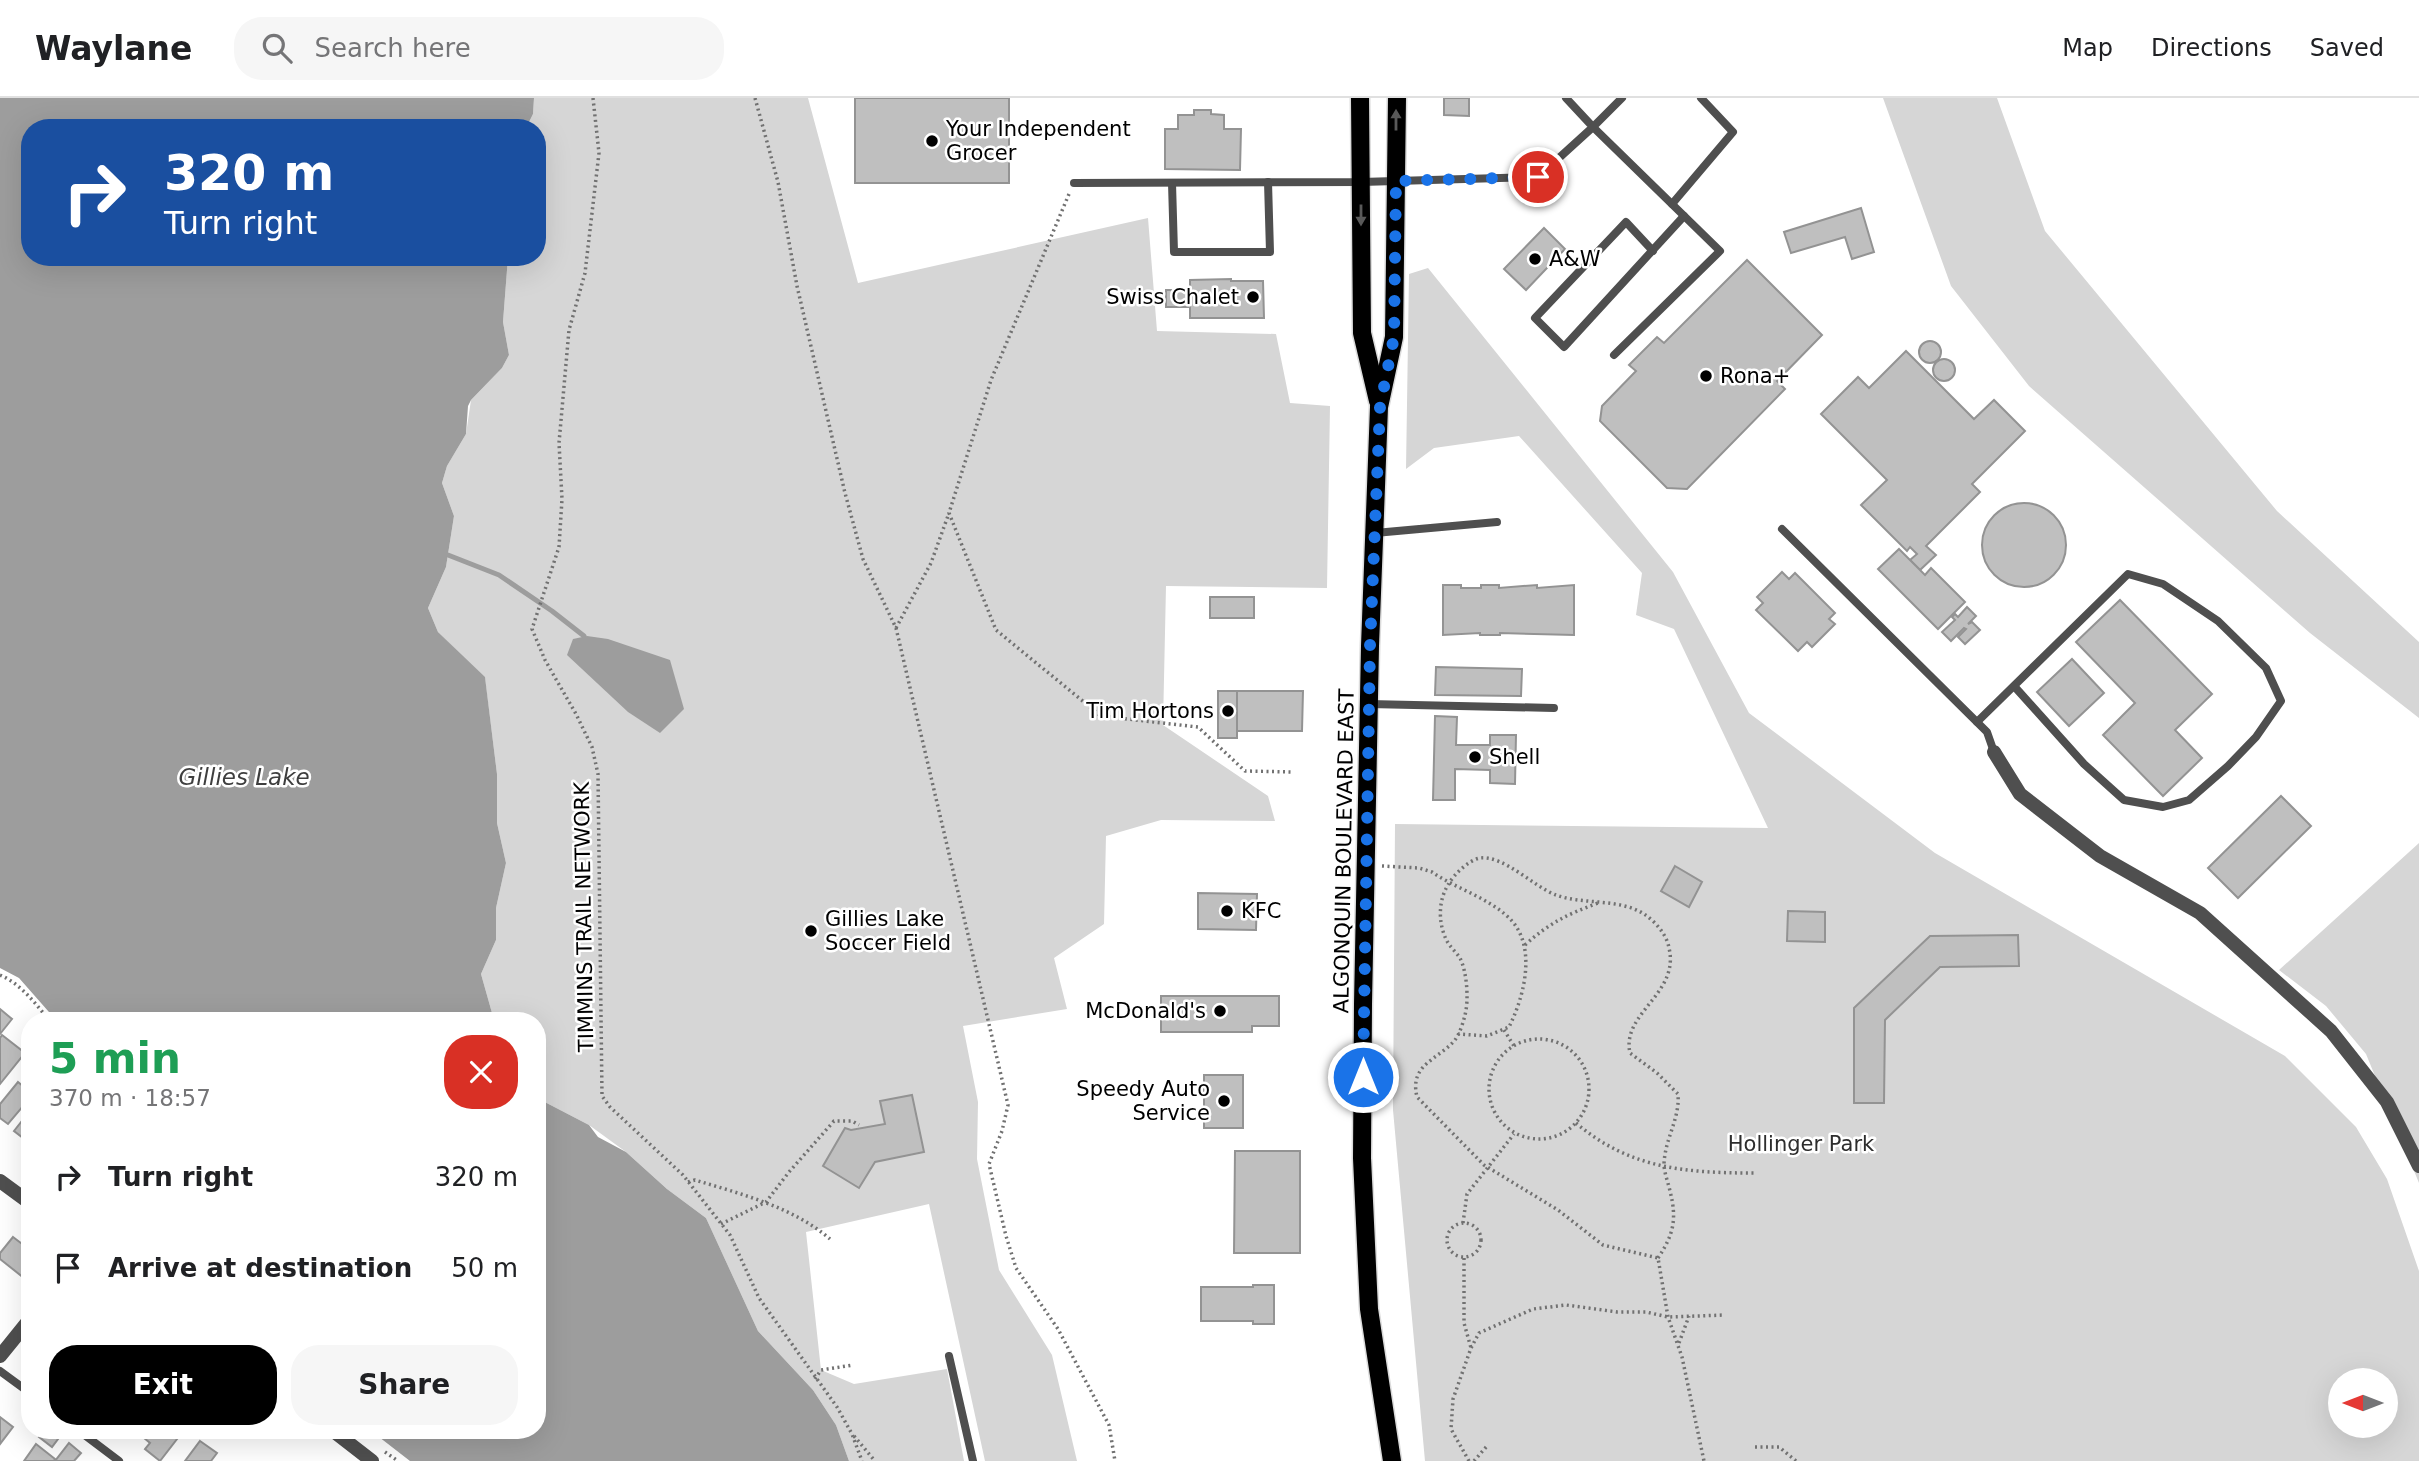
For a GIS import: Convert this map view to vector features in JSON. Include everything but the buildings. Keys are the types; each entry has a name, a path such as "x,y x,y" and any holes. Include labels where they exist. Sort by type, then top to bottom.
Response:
{"main road":[{"name":"ALGONQUIN BOULEVARD EAST","path":"1360,98 1362,333 1380,407"},
{"name":"ALGONQUIN BOULEVARD EAST","path":"1392,1461 1368,1296 1363,1158 1369,704 1380,407 1394,337 1396,98"}],"street":[{"path":"1994,752 2020,794 2100,856 2200,914 2331,1031 2387,1102 2419,1166"},
{"path":"0,1181 21,1196"},
{"path":"0,1356 21,1330"},
{"path":"344,1439 372,1461"}],"lane":[{"path":"1566,98 1720,251 1614,355"},
{"path":"1074,183 1361,182 1538,177 1622,98"},
{"path":"1672,204 1733,132 1701,98"},
{"path":"1172,183 1174,252 1269,252 1268,182"},
{"path":"1653,251 1626,222 1535,318 1564,348 1653,251 1684,216"},
{"path":"1375,533 1497,522"},
{"path":"1782,529 1987,733 1994,752"},
{"path":"1976,722 2128,574 2163,584 2218,621 2266,668 2281,701 2256,737 2228,766 2189,800 2163,807 2124,800 2084,764 2014,686"},
{"path":"1369,704 1554,708"},
{"path":"949,1356 973,1461"},
{"path":"0,1371 21,1387"},
{"path":"90,1439 119,1461"}],"path":[{"name":"TIMMINS TRAIL NETWORK","path":"593,98 599,153 585,273 569,330 559,443 562,499 559,547 532,629 545,660 592,747 598,774 602,1096 610,1107 635,1128 688,1182 730,1235 759,1298 837,1407 852,1434 862,1461"},
{"path":"755,98 778,182 797,286 845,493 863,559 896,628 1008,1104 1002,1131 989,1164 994,1195 1016,1268 1058,1329 1110,1425 1115,1461"},
{"path":"896,628 931,563 991,380 1074,183"},
{"path":"949,513 996,630 1101,716 1198,727 1245,771 1293,772"},
{"path":"1658,1258 1603,1245 1558,1210 1488,1167 1417,1097 1414,1085 1419,1071 1455,1039 1469,1001 1461,959 1447,941 1441,922 1441,901 1448,883 1463,867 1480,858 1500,861 1557,895 1643,914 1659,928 1669,947 1670,967 1665,985 1637,1020 1628,1042 1630,1053 1657,1073 1678,1094 1679,1107 1668,1135 1664,1166 1675,1211 1670,1239 1658,1258 1668,1317 1679,1345 1704,1461"},
{"path":"1366,865 1419,868 1432,872 1507,915 1520,931 1525,945 1522,995 1509,1027 1487,1036 1458,1034"},
{"path":"1525,945 1559,918 1598,902"},
{"path":"0,975 11,980 42,1012"},
{"path":"1504,1030 1514,1046"},
{"path":"1542,1039 1558,1042 1572,1051 1583,1064 1588,1079 1589,1096 1584,1112 1576,1123 1562,1135 1546,1140 1514,1134 1501,1123 1492,1108 1488,1092 1490,1075 1498,1060 1514,1046 1525,1041 1542,1039"},
{"path":"721,1224 766,1202 834,1121 852,1121 859,1125"},
{"path":"1576,1123 1597,1141 1613,1149 1664,1166 1713,1173 1755,1172"},
{"path":"1463,1223 1467,1194 1514,1134"},
{"path":"688,1182 695,1180 766,1202 819,1229 830,1239"},
{"path":"1463,1223 1468,1223 1478,1230 1481,1240 1481,1245 1474,1254 1464,1258 1453,1254 1447,1244 1448,1232 1457,1224 1463,1223"},
{"path":"1464,1258 1464,1323 1471,1348"},
{"path":"1487,1446 1472,1461 1451,1429 1452,1399 1479,1334 1533,1309 1566,1305 1617,1312 1646,1312 1668,1317 1725,1315"},
{"path":"1679,1345 1689,1317"},
{"path":"815,1379 821,1370 853,1365"},
{"path":"852,1434 875,1461"},
{"path":"1755,1447 1779,1447 1796,1461"}],"green space":[{"path":"534,98 808,98 858,283 1148,218 1157,331 1276,334 1290,403 1330,406 1327,588 1166,586 1163,725 1268,796 1275,821 1161,820 1106,836 1104,924 1054,958 1067,1009 963,1026 978,1102 977,1159 999,1270 1052,1355 1077,1461 985,1461 929,1204 806,1232 821,1370 854,1384 947,1369 964,1461 849,1461 836,1425 813,1390 758,1331 706,1218 589,1125 546,1103 546,1012 492,1012 481,974 496,940 496,908 506,863 497,823 497,774 485,678 438,632 428,608 446,567 454,516 442,483 447,466 466,434 471,400 502,368 509,355 503,322 507,266 546,266 546,119 530,119"},
{"path":"1883,98 1997,98 2045,231 2277,511 2419,642 2419,718 2310,633 2029,386 1951,286"},
{"name":"Hollinger Park","path":"1428,268 1673,572 1749,713 1935,853 2285,1056 2356,1127 2387,1179 2419,1271 2419,1461 1425,1461 1393,1110 1395,824 1768,828 1674,629 1636,615 1642,573 1519,436 1434,448 1406,469 1409,274"},
{"path":"2419,843 2419,1183 2366,1054 2326,1006 2279,970"}],"water":[{"name":"Gillies Lake","path":"0,98 534,98 530,119 21,119 21,266 507,266 503,322 509,355 502,368 471,400 466,434 447,466 442,483 454,516 446,567 428,608 438,632 485,677 497,774 497,823 506,863 496,908 496,940 481,974 492,1012 49,1012 19,978 0,968"},
{"path":"587,636 608,639 670,660 684,709 660,733 628,712 567,655 573,639"},
{"path":"546,1103 589,1125 598,1137 626,1152 667,1189 706,1218 758,1331 813,1390 836,1425 849,1461 410,1461 382,1439 546,1439"}],"waterway":[{"path":"448,555 499,575 584,636"}],"place":[{"name":"Your Independent Grocer","path":"932,141"},
{"name":"A&W","path":"1535,259"},
{"name":"Swiss Chalet","path":"1253,297"},
{"name":"Rona+","path":"1706,376"},
{"name":"Tim Hortons","path":"1228,711"},
{"name":"Shell","path":"1475,757"},
{"name":"KFC","path":"1227,911"},
{"name":"Gillies Lake Soccer Field","path":"811,931"},
{"name":"McDonald's","path":"1220,1011"},
{"name":"Speedy Auto Service","path":"1224,1101"}],"route":[{"path":"1363,1077 1370,646 1380,407 1394,337 1396,181 1538,177"}]}
